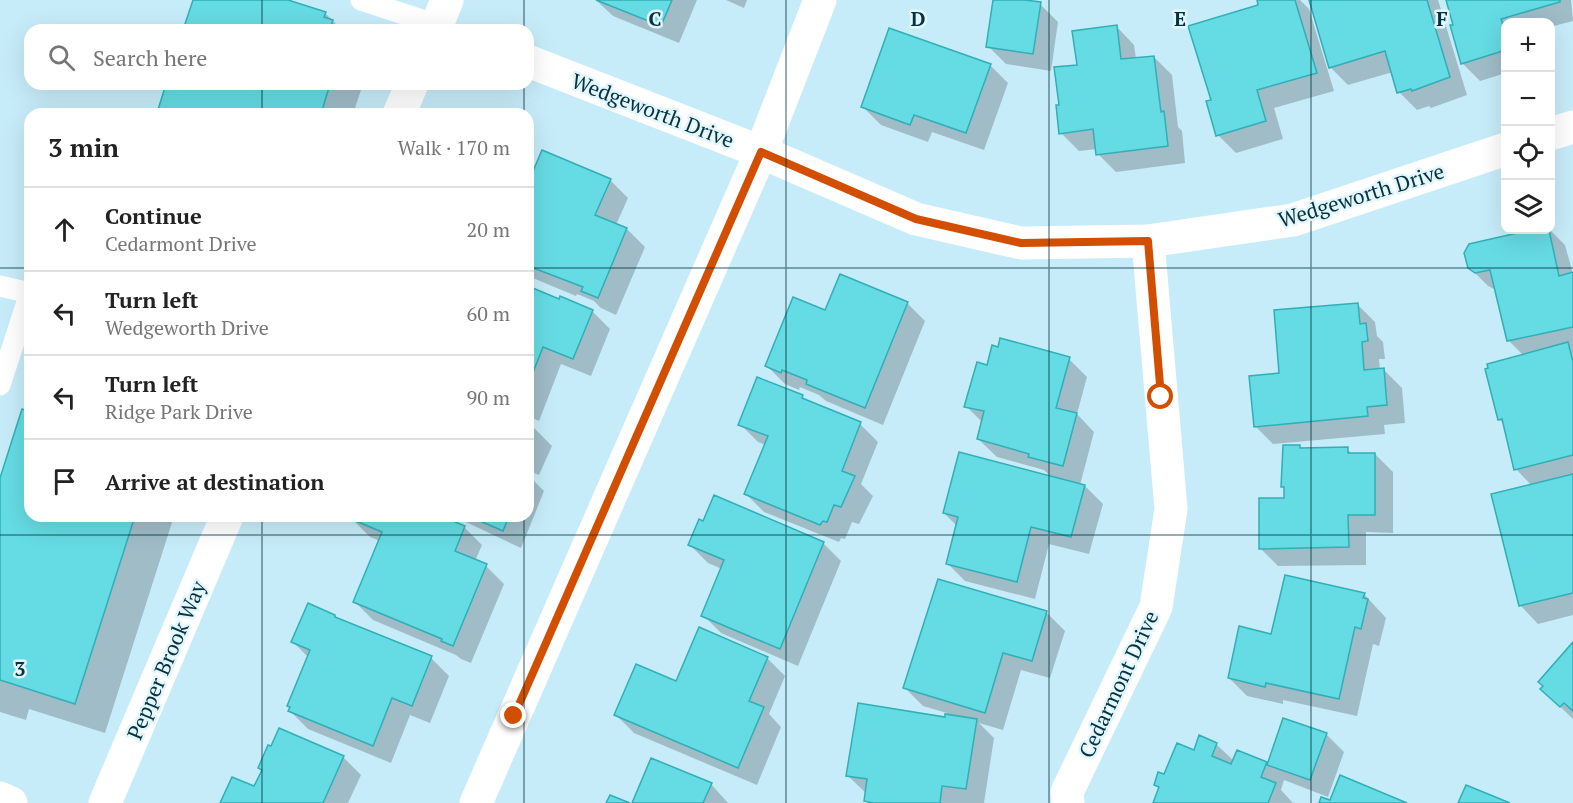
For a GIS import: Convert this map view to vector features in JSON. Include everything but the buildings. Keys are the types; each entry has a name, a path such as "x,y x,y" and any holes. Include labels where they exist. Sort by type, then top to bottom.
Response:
{"street":[{"path":"476,803 761,152 820,0"},
{"name":"Wedgeworth Drive","path":"534,62 761,152 916,219 1021,243 1148,241 1293,220 1501,151"},
{"path":"402,108 409,90"},
{"path":"1555,133 1573,127"},
{"name":"Cedarmont Drive","path":"1068,803 1067,792 1156,608 1171,509 1148,241"},
{"name":"Pepper Brook Way","path":"105,803 224,522"},
{"path":"0,798 11,803"}],"lane":[{"path":"361,0 442,21"},
{"path":"0,286 24,292"},
{"path":"0,385 24,311"}],"route":[{"path":"514,716 761,152 916,219 1021,243 1148,241 1161,397"}]}
